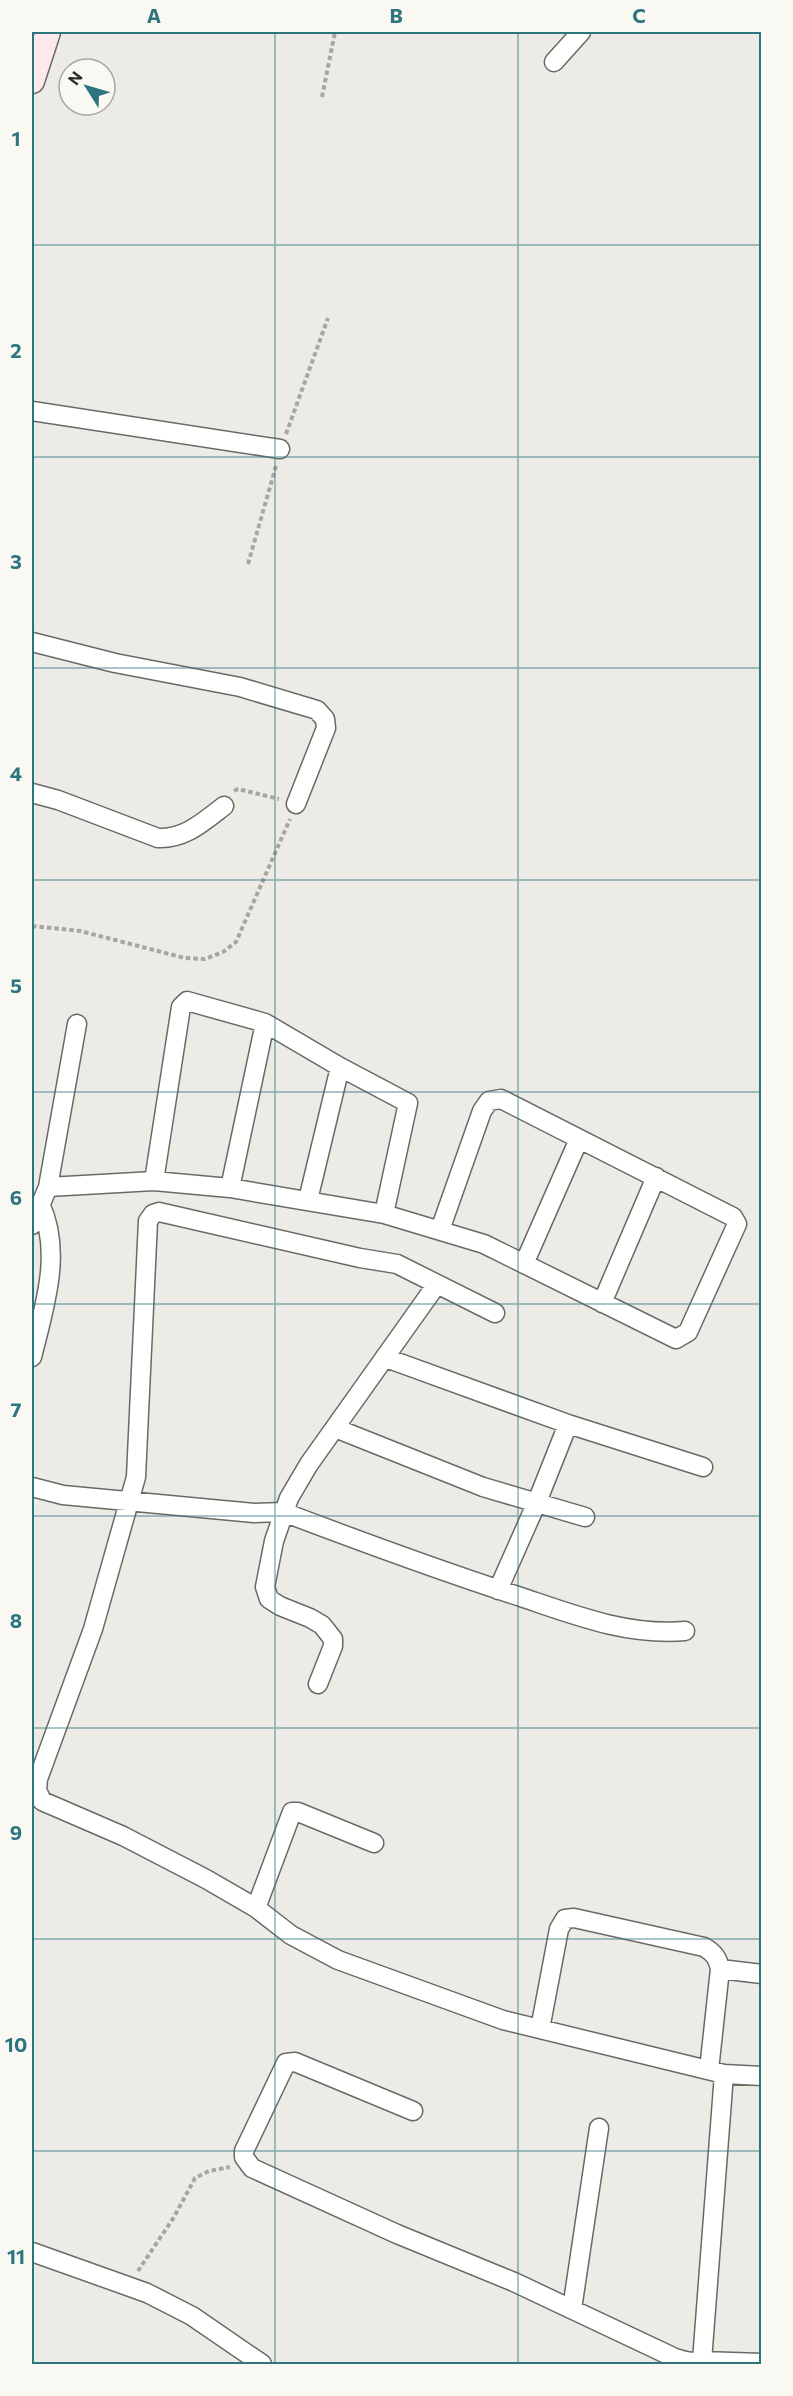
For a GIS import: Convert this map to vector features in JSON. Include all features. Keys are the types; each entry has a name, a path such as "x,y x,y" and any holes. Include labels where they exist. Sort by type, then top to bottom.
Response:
{"main road":[{"path":"32,81 48,32"}],"street":[{"path":"554,62 581,32"},
{"path":"32,411 280,449"},
{"path":"32,642 115,663 240,687 317,710 325,719 326,728 296,804"},
{"path":"32,793 58,800 158,838 172,838 192,830 224,806"},
{"path":"154,1181 181,1007 187,1001 265,1023 340,1067 408,1102 384,1214"},
{"path":"230,1188 265,1023"},
{"path":"32,1226 48,1186 77,1024"},
{"path":"308,1200 340,1067"},
{"path":"48,1186 154,1181 230,1188 384,1214 484,1244 676,1339 688,1332 737,1224 733,1217 501,1099 489,1101 482,1111 440,1230"},
{"path":"524,1264 579,1139"},
{"path":"602,1303 656,1177"},
{"path":"32,1357 37,1313 52,1250 47,1220 40,1204"},
{"path":"495,1313 397,1264 360,1258 159,1212 153,1214 148,1221 136,1477 93,1629 38,1779 37,1790 42,1801 54,1808 123,1836 206,1879 256,1908 291,1935 338,1960 503,2020 717,2072 762,2076"},
{"path":"318,1684 333,1646 333,1639 330,1632 310,1618 279,1606 269,1599 266,1593 274,1541 289,1497 334,1428 437,1284"},
{"path":"386,1358 568,1424 703,1467"},
{"path":"498,1590 568,1424"},
{"path":"334,1428 483,1487 585,1517"},
{"path":"32,1487 63,1495 254,1513 284,1512 457,1577 610,1625 659,1633 685,1631"},
{"path":"256,1908 292,1812 298,1812 374,1843"},
{"path":"540,2030 559,1929 565,1919 574,1918 704,1947 718,1959 720,1970 717,2072 702,2361"},
{"path":"720,1970 762,1974"},
{"path":"413,2111 295,2062 286,2063 244,2151 246,2163 252,2168 397,2234 514,2282 675,2358 688,2362 762,2363"},
{"path":"572,2309 599,2128"},
{"path":"32,2252 147,2293 192,2316 262,2364"}],"path":[{"path":"322,97 335,32"},
{"path":"248,564 280,449 328,318"},
{"path":"32,926 80,931 185,958 205,959 223,952 236,942 296,804 238,789 231,793 224,806"},
{"path":"128,2286 174,2217 195,2178 208,2171 246,2163"}]}
